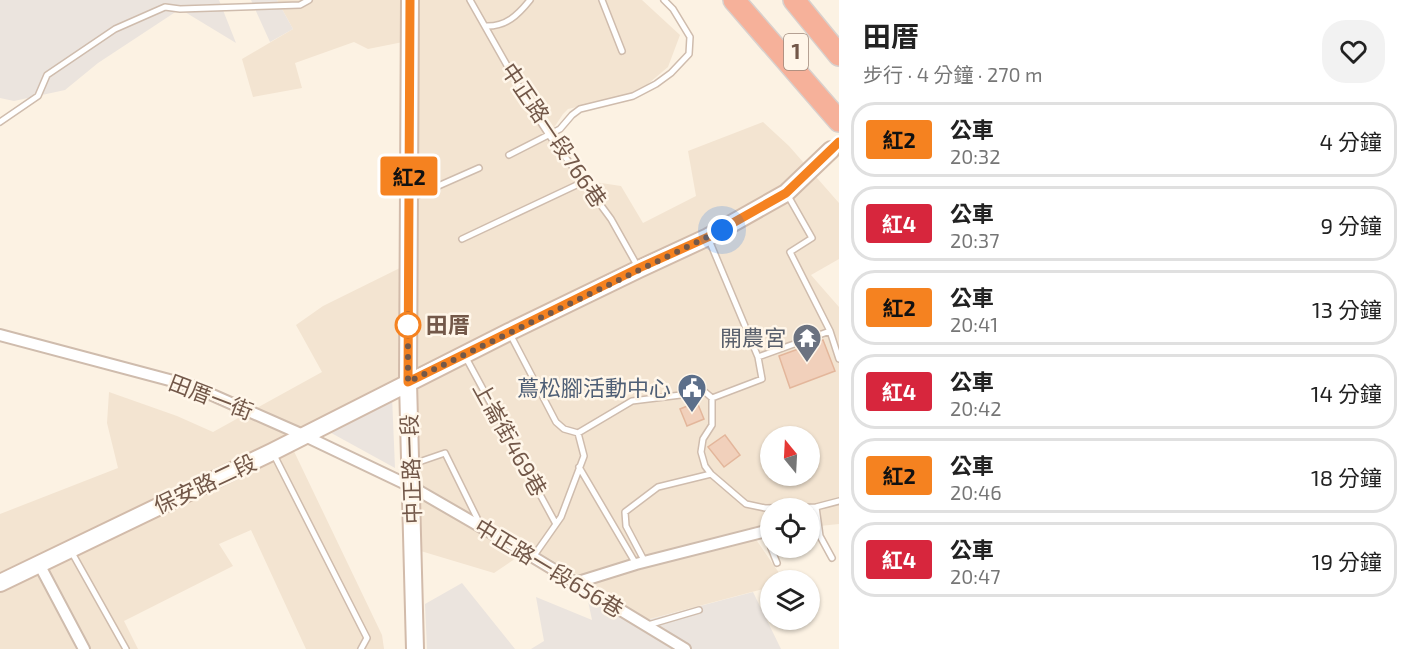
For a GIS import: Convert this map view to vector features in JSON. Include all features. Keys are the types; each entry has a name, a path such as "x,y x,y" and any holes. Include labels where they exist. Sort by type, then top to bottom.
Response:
{"highway":[{"path":"734,0 839,121"},
{"name":"1","path":"753,0 839,103"},
{"name":"1","path":"794,0 839,55"}],"street":[{"name":"中正路一段","path":"410,0 408,382 416,649"},
{"name":"保安路二段","path":"0,583 272,452 639,268 708,237 786,193 835,154"},
{"name":"田厝一街","path":"0,335 192,386 412,487"},
{"name":"中正路一段656巷","path":"412,487 686,649"},
{"path":"575,583 640,563 760,533"},
{"path":"39,564 84,649"}],"lane":[{"path":"162,0 165,7"},
{"path":"0,122 38,96 47,75 115,29 165,7 180,9 309,0"},
{"name":"中正路一段766巷","path":"470,0 549,135 611,219 639,268"},
{"path":"485,26 496,27 508,22 531,0"},
{"path":"602,0 622,51"},
{"path":"509,155 560,129 572,115 580,110 633,96 671,73 689,54 690,37 673,9 664,0"},
{"path":"409,199 479,168"},
{"path":"462,239 583,182"},
{"path":"786,193 812,238 790,252 830,331 839,359"},
{"path":"708,237 758,357 762,379 712,398"},
{"path":"758,357 830,331"},
{"path":"509,332 556,422 564,429 578,433 632,401 705,392 712,398 712,425 702,439 701,453 705,466 746,504 760,507"},
{"name":"上崙街469巷","path":"464,354 556,524"},
{"path":"533,557 561,517 584,456 578,433"},
{"path":"272,452 367,638 361,649"},
{"path":"411,464 446,453 481,527"},
{"path":"579,467 640,563"},
{"path":"640,563 626,526 625,512 658,487 711,474"},
{"path":"820,506 839,501"},
{"path":"820,536 832,558"},
{"path":"69,548 126,649"},
{"path":"775,558 777,563"},
{"path":"646,625 699,610"}],"shaded area":[{"path":"0,0 219,0 236,43 180,9 98,63 65,90 14,101 0,98"},
{"path":"251,0 277,0 293,29 270,42"},
{"path":"277,0 642,0 680,35 668,67 642,89 621,97 568,109 549,135 581,180 621,186 643,223 696,196 688,151 763,122 789,146 839,203 839,259 811,275 839,307 839,524 820,526 820,498 760,498 760,529 748,528 760,545 760,558 769,558 777,570 760,570 760,590 646,620 583,578 531,548 494,573 414,549 412,384 290,443 382,635 384,649 306,649 251,530 219,544 233,566 124,621 138,649 0,649 0,514 118,468 107,423 109,392 177,416 213,432 322,372 296,325 323,306 408,264 413,40 368,49 354,42 295,63 302,88 253,97 242,59 293,29"},
{"path":"392,396 395,468 324,429"},
{"path":"462,583 515,649 427,649 425,604"},
{"path":"753,592 760,606 760,630 772,630 781,649 531,649 544,641 536,597 592,620 587,596 636,623"}],"building":[{"name":"開農宮","path":"823,340 835,371 790,388 779,356"},
{"name":"蔦松腳活動中心","path":"697,402 704,419 687,426 680,409"},
{"path":"725,435 740,455 724,467 708,447"}],"bus line":[{"name":"紅2","path":"410,0 408,382 639,268 708,237 786,193 839,142"}],"place":[{"name":"田厝","path":"408,325"},
{"name":"開農宮","path":"807,364"},
{"name":"蔦松腳活動中心","path":"692,414"}],"route":[{"path":"408,325 408,314 408,382 639,268 722,230"}]}
